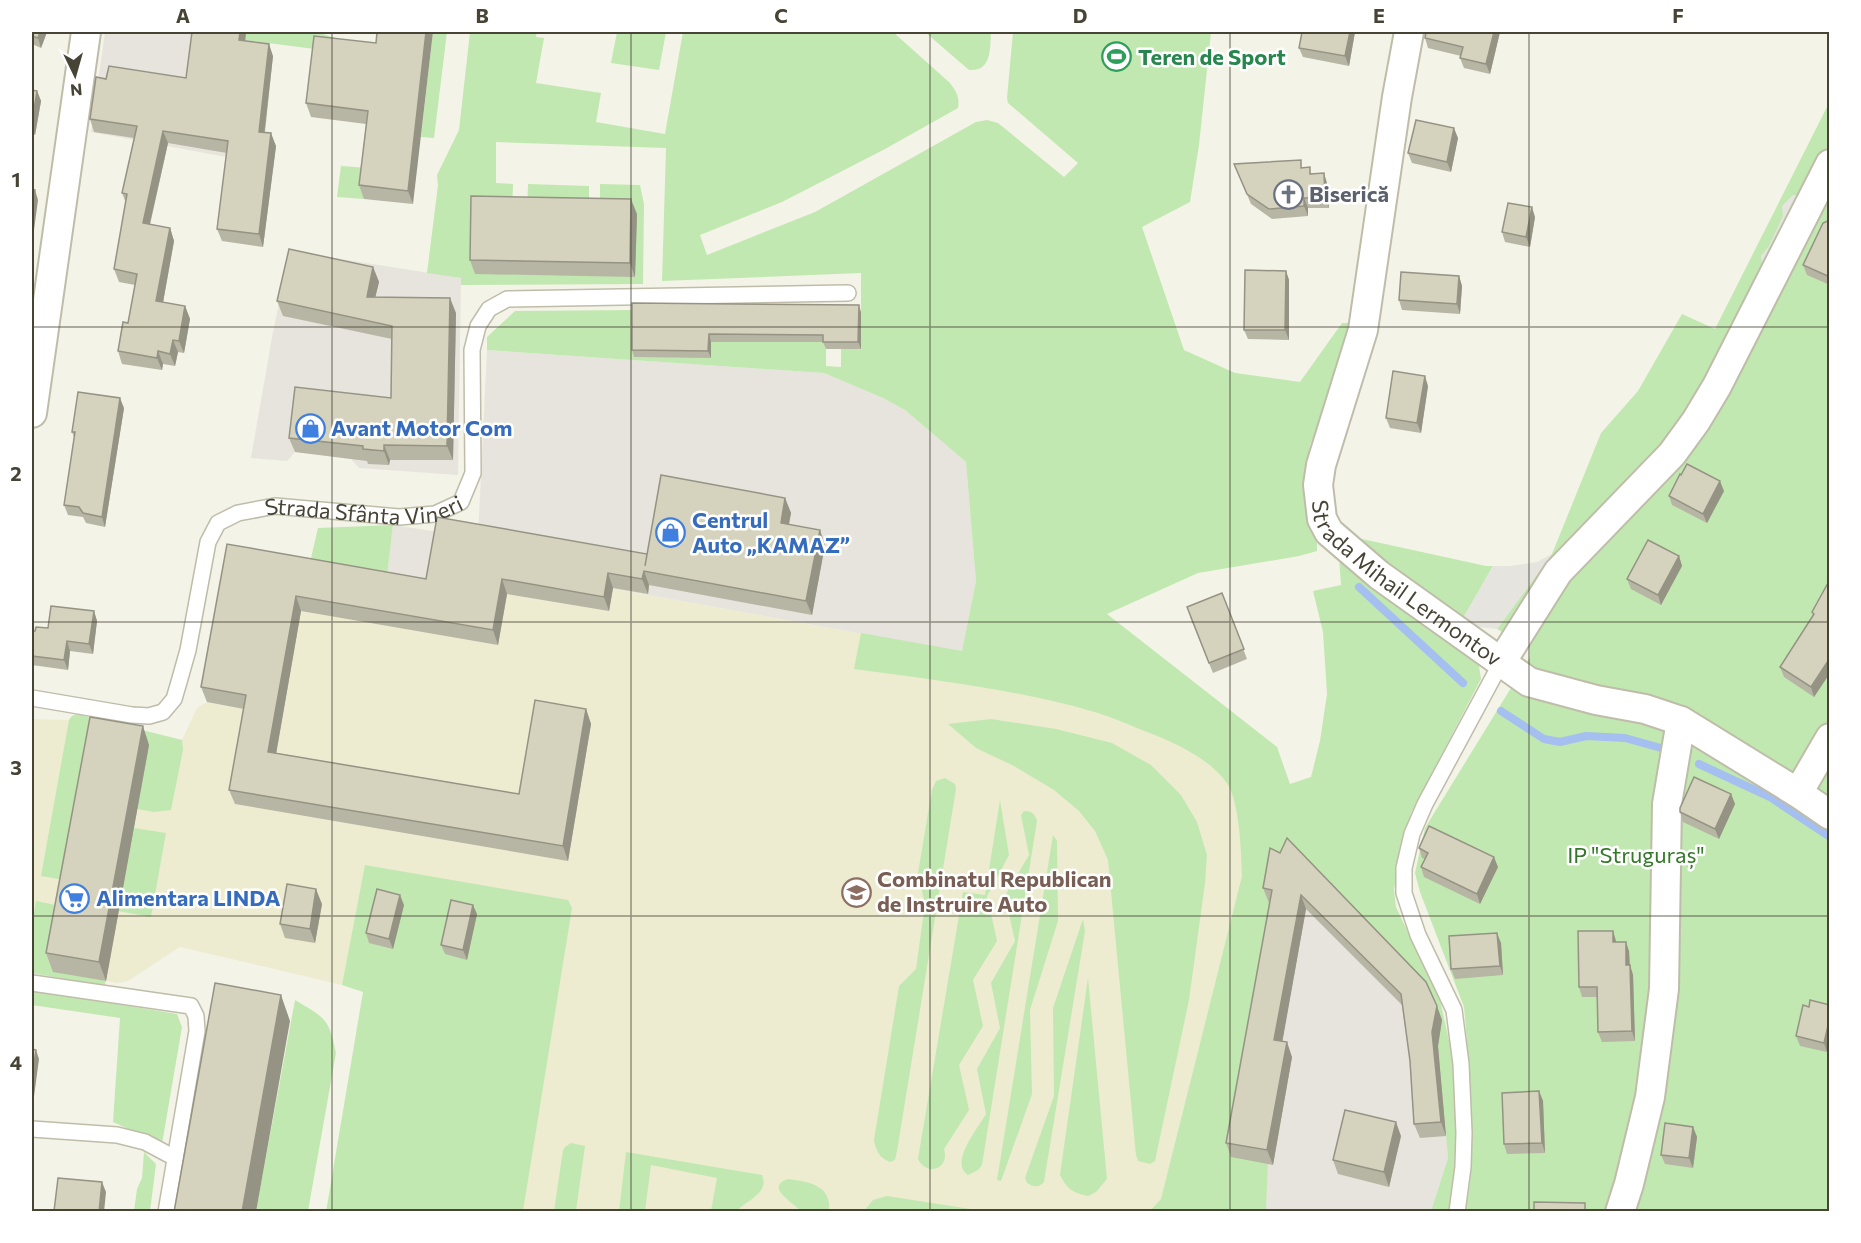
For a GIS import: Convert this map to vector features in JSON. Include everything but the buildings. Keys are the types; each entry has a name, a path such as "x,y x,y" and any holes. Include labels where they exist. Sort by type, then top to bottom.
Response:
{"street":[{"path":"32,413 86,32"},
{"name":"Strada Mihail Lermontov","path":"1408,32 1363,330 1320,465 1318,485 1322,519 1329,532 1379,575 1502,661"},
{"path":"1830,164 1717,386 1696,421 1672,454 1558,572 1502,661 1529,682 1596,700 1645,709 1681,721 1830,815"},
{"path":"1620,1212 1650,1097 1664,989 1667,804 1681,721"},
{"path":"1798,793 1830,738"}],"lane":[{"name":"Strada Sfânta Vineri","path":"32,698 132,715 149,716 163,711 174,699 188,650 208,542 218,523 238,513 275,506 399,517 435,514 461,502 473,473 472,350 478,326 489,309 507,299 848,293"},
{"name":"Strada Mihail Lermontov","path":"1457,1212 1463,1167 1464,1133 1461,1064 1454,1010 1418,935 1404,893 1404,868 1412,834 1425,804 1502,661"},
{"path":"32,983 191,1006 196,1016 197,1030 166,1212"},
{"path":"32,1129 117,1135 145,1142 175,1158"}],"shaded area":[{"path":"105,32 246,32 232,158 91,132"},
{"path":"1793,195 1806,196 1763,272 1761,256 1769,246 1783,216 1782,206"},
{"path":"290,251 461,278 458,475 359,468 351,459 295,452 287,461 251,458"},
{"name":"Centrul Auto „KAMAZ”","path":"487,350 824,373 905,410 966,462 976,581 962,652 500,568 386,585 393,525 478,538"},
{"path":"1552,554 1497,629 1479,627 1462,620 1493,566 1537,562"},
{"name":"Combinatul Republican de Instruire Auto","path":"232,558 492,604 500,568 962,652 1237,757 1253,868 1168,1211 501,1211 364,875 342,985 180,947 128,981 117,983 106,981 104,986 32,973 32,719 69,720 77,714 182,740 197,708 207,702"},
{"path":"1272,882 1276,882 1442,1020 1438,1046 1448,1158 1431,1211 1266,1212 1269,903"}],"green space":[{"path":"246,32 315,32 336,38 354,54 245,40"},
{"path":"433,32 447,32 434,138 421,137"},
{"path":"470,32 537,32 536,37 544,38 536,83 601,93 596,122 665,134 683,32 893,32 950,83 958,97 958,108 782,202 700,235 707,255 815,212 976,122 987,120 998,123 1064,177 1078,163 1008,103 1013,32 1211,32 1199,145 1190,202 1142,227 1184,350 1235,373 1300,382 1342,323 1351,323 1327,405 1310,445 1305,482 1309,523 1317,542 1317,551 1198,573 1107,614 1277,747 1290,784 1311,777 1320,741 1327,694 1323,632 1313,591 1341,585 1339,557 1478,659 1481,679 1411,813 1394,889 1396,907 1440,1000 1450,1045 1455,1086 1456,1141 1453,1200 1449,1211 1431,1211 1448,1158 1438,1046 1293,853 1278,904 1266,1211 1150,1211 1161,1199 1242,876 1237,814 1231,790 1219,773 1190,752 1157,736 1098,713 1003,691 854,669 861,633 962,651 976,581 966,462 905,410 824,373 487,350 487,337 515,311 635,310 711,342 811,342 826,336 826,366 841,367 841,349 861,349 861,273 662,281 666,148 496,142 496,183 513,184 512,212 600,213 600,184 640,185 644,204 643,284 461,285 461,278 427,273 438,185 437,175 459,130"},
{"path":"617,32 666,32 659,70 611,63"},
{"path":"925,32 991,32 986,63 977,70 969,70"},
{"name":"IP \"Struguraș\"","path":"1829,103 1829,1211 1465,1211 1469,1191 1471,1155 1464,1007 1420,892 1415,873 1425,828 1530,657 1530,648 1497,629 1552,554 1601,433 1638,391 1682,314 1715,329"},
{"path":"341,166 368,168 364,199 337,197"},
{"path":"528,184 589,186 589,212 527,212"},
{"path":"393,525 386,585 308,571 318,528"},
{"path":"1353,537 1493,566 1462,620 1447,612"},
{"path":"77,714 182,740 183,750 171,810 154,812 137,809 70,881 41,876 69,720"},
{"path":"991,719 1056,729 1112,743 1151,765 1181,795 1197,822 1207,855 1189,1000 1155,1161 1150,1164 1138,1161 1136,1155 1108,860 1095,831 1079,811 1054,790 1014,766 976,748 948,724"},
{"path":"945,778 955,784 956,789 897,1151 895,1160 890,1162 879,1153 874,1140 899,986 916,969 925,904 918,873 932,790 936,781"},
{"path":"1000,800 1009,855 987,896 997,941 973,980 983,1026 959,1065 969,1110 944,1149 944,1162 941,1166 932,1169 922,1165 918,1159 963,892 985,895"},
{"path":"1024,811 1033,813 1037,821 982,1165 968,1175 963,1170 963,1154 986,1114 977,1069 1000,1028 991,983 1015,941 1005,896 1029,855 1021,815"},
{"path":"134,828 166,833 151,917 118,911"},
{"path":"1053,835 1057,841 1058,921 1030,1010 1032,1094 1001,1181 997,1180"},
{"path":"365,865 568,900 572,908 523,1211 326,1212 363,992 342,985"},
{"path":"36,901 65,907 53,971 106,981 104,986 32,973 32,924"},
{"path":"1083,919 1085,931 1044,1182 1034,1186 1027,1183 1025,1178 1054,1096 1053,1008"},
{"path":"1088,978 1107,1179 1096,1192 1088,1196 1071,1190 1060,1175"},
{"path":"32,990 177,1014 182,1027 162,1144 113,1122 120,1018 32,1005"},
{"path":"295,1000 324,1020 331,1032 336,1053 308,1211 256,1211"},
{"path":"571,1143 585,1146 576,1211 554,1211 563,1150"},
{"path":"144,1152 156,1164 150,1211 134,1211 137,1189 142,1178"},
{"path":"626,1152 762,1175 763,1187 756,1196 737,1211 711,1211 717,1178 651,1165 645,1211 619,1211"},
{"path":"788,1179 818,1186 827,1195 829,1211 801,1211 780,1191 781,1182"},
{"path":"887,1196 983,1211 864,1211 873,1200"}],"waterway":[{"path":"1359,587 1463,683"},
{"path":"1501,711 1544,739 1560,742 1586,736 1625,738 1661,748"},
{"path":"1699,764 1770,797 1830,837"}],"place":[{"name":"Teren de Sport","path":"1117,57"},
{"name":"Biserică","path":"1288,194"},
{"name":"Avant Motor Com","path":"310,428"},
{"name":"Centrul Auto „KAMAZ”","path":"671,533"},
{"name":"Combinatul Republican de Instruire Auto","path":"856,892"},
{"name":"Alimentara LINDA","path":"75,898"}]}
